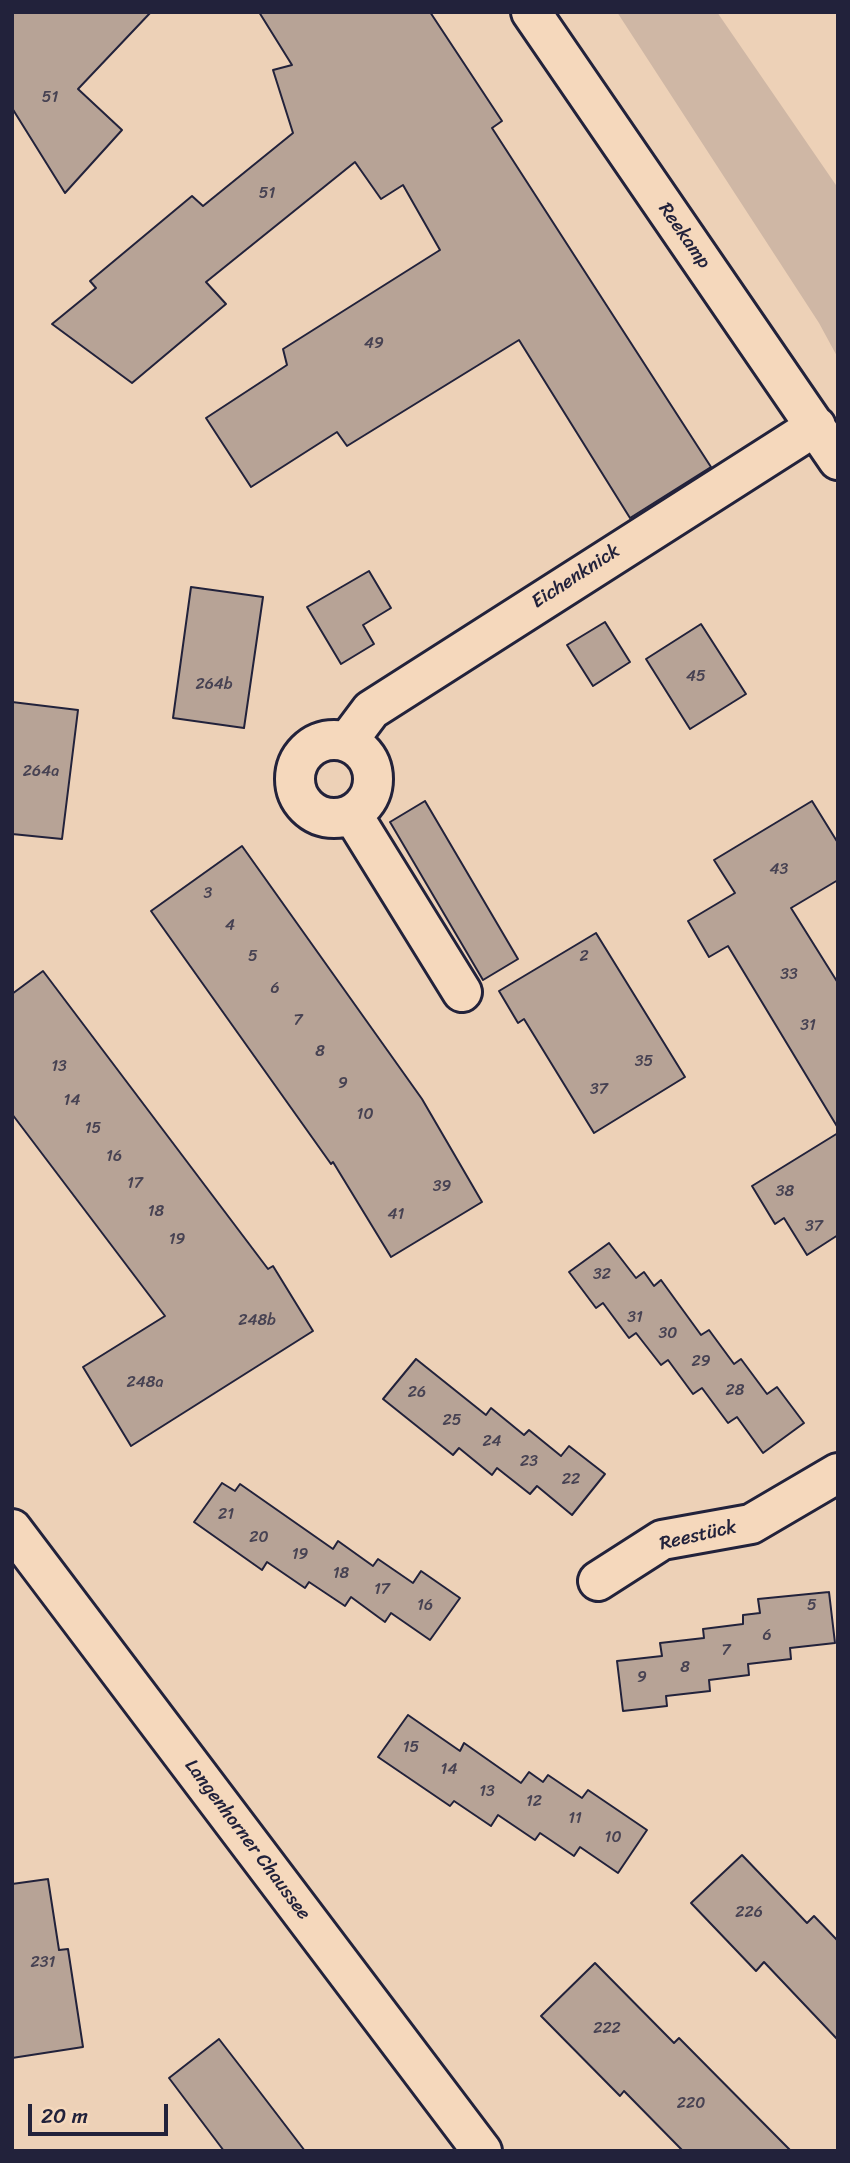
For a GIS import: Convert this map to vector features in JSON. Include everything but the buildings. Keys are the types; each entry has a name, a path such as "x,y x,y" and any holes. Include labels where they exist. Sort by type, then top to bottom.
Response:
{"street":[{"name":"Reekamp","path":"531,12 838,460"},
{"name":"Eichenknick","path":"347,742 371,710 816,426"},
{"path":"334,740 347,742 365,755 373,776 369,798 352,814 340,818 314,813 298,794 296,768 310,748 334,740"},
{"path":"352,814 462,992"},
{"name":"Reestück","path":"597,1581 662,1540 751,1524 838,1474"},
{"name":"Langenhorner Chaussee","path":"12,1529 482,2151"}],"shaded area":[{"path":"617,12 717,12 838,188 838,358 819,323"}]}
